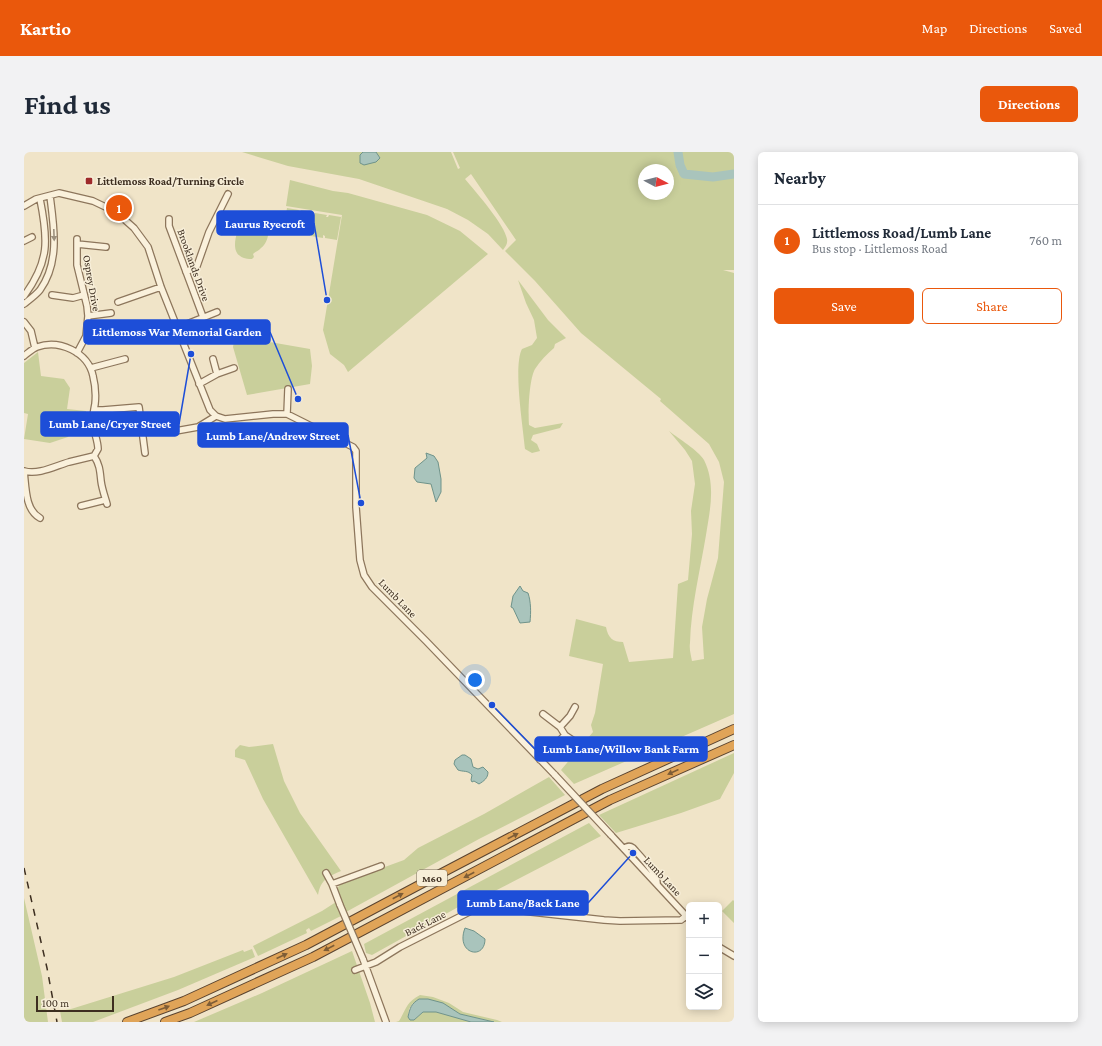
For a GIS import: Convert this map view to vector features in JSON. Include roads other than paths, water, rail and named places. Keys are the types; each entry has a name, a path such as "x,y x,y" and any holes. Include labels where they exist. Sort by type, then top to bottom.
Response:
{"highway":[{"name":"M60","path":"127,1022 184,1001 306,945 602,789 734,729"},
{"name":"M60","path":"165,1022 190,1013 313,957 610,800 734,745"}],"street":[{"path":"24,206 36,199 60,193 93,201 116,212 134,228 148,247 161,287 199,384 210,410 216,416 198,427 170,432"},
{"path":"186,272 197,266 209,232 228,194"},
{"path":"24,304 39,291 47,278 51,264 54,251 54,235 50,196"},
{"path":"24,296 34,282 42,266 45,231 40,199"},
{"name":"Brooklands Drive","path":"169,220 169,226 202,317"},
{"path":"24,241 32,237"},
{"name":"Osprey Drive","path":"77,353 86,336 88,316 77,266 77,241 106,247"},
{"path":"118,302 161,287"},
{"path":"52,295 73,298 84,295"},
{"path":"177,328 217,312"},
{"path":"88,316 111,313"},
{"path":"24,322 31,331 35,348"},
{"path":"24,356 35,348 44,345 68,348 86,360 94,376 95,402 93,422 98,449 94,456 68,462 49,469 26,472 30,508 36,516 40,518"},
{"path":"91,368 125,359"},
{"path":"213,359 217,374"},
{"path":"199,384 217,374 234,368"},
{"path":"287,414 288,389"},
{"path":"94,410 146,406"},
{"path":"139,407 145,453"},
{"name":"Lumb Lane","path":"216,416 225,419 287,414 353,447 356,451 356,507 360,560 364,576 372,587 555,775 686,916"},
{"path":"82,506 106,502 101,483 100,469 94,456"},
{"path":"560,727 570,716 576,706"},
{"path":"543,714 560,727 565,735 578,743"},
{"path":"540,760 565,735"},
{"path":"332,884 381,866"},
{"path":"326,873 332,884 366,967 386,1022"},
{"name":"Back Lane","path":"355,970 366,967 400,947 481,906 620,921 681,920 686,919"},
{"path":"722,949 734,956"}],"water":[{"path":"363,152 376,152 380,158 376,162 364,165 360,163 360,155"},
{"path":"426,453 434,456 438,462 441,479 441,492 436,502 431,484 417,482 414,478 415,468 427,458"},
{"path":"520,586 523,591 528,593 529,596 530,622 520,623 513,608 511,607 513,596"},
{"path":"462,755 465,755 471,759 473,767 478,769 483,767 488,772 486,778 479,784 474,781 472,782 472,775 470,773 458,770 454,764 455,760"},
{"path":"465,928 474,931 485,939 484,946 480,950 471,952 467,949 464,944 463,937"},
{"path":"419,999 428,999 443,1003 460,1014 494,1022 471,1022 436,1012 423,1012 414,1020 410,1020 408,1017 410,1009"}],"waterway":[{"path":"678,152 680,165 684,174 713,177 734,174"}],"railway":[{"path":"24,868 47,968 57,1022"}],"place":[{"name":"Littlemoss Road/Turning Circle","path":"89,181"},
{"name":"Littlemoss Road/Lumb Lane","path":"119,208"},
{"name":"Laurus Ryecroft","path":"327,300"},
{"name":"Lumb Lane/Cryer Street","path":"191,354"},
{"name":"Littlemoss War Memorial Garden","path":"298,399"},
{"name":"Lumb Lane/Andrew Street","path":"361,503"},
{"name":"Lumb Lane/Willow Bank Farm","path":"492,705"},
{"name":"Lumb Lane/Back Lane","path":"633,853"}]}
